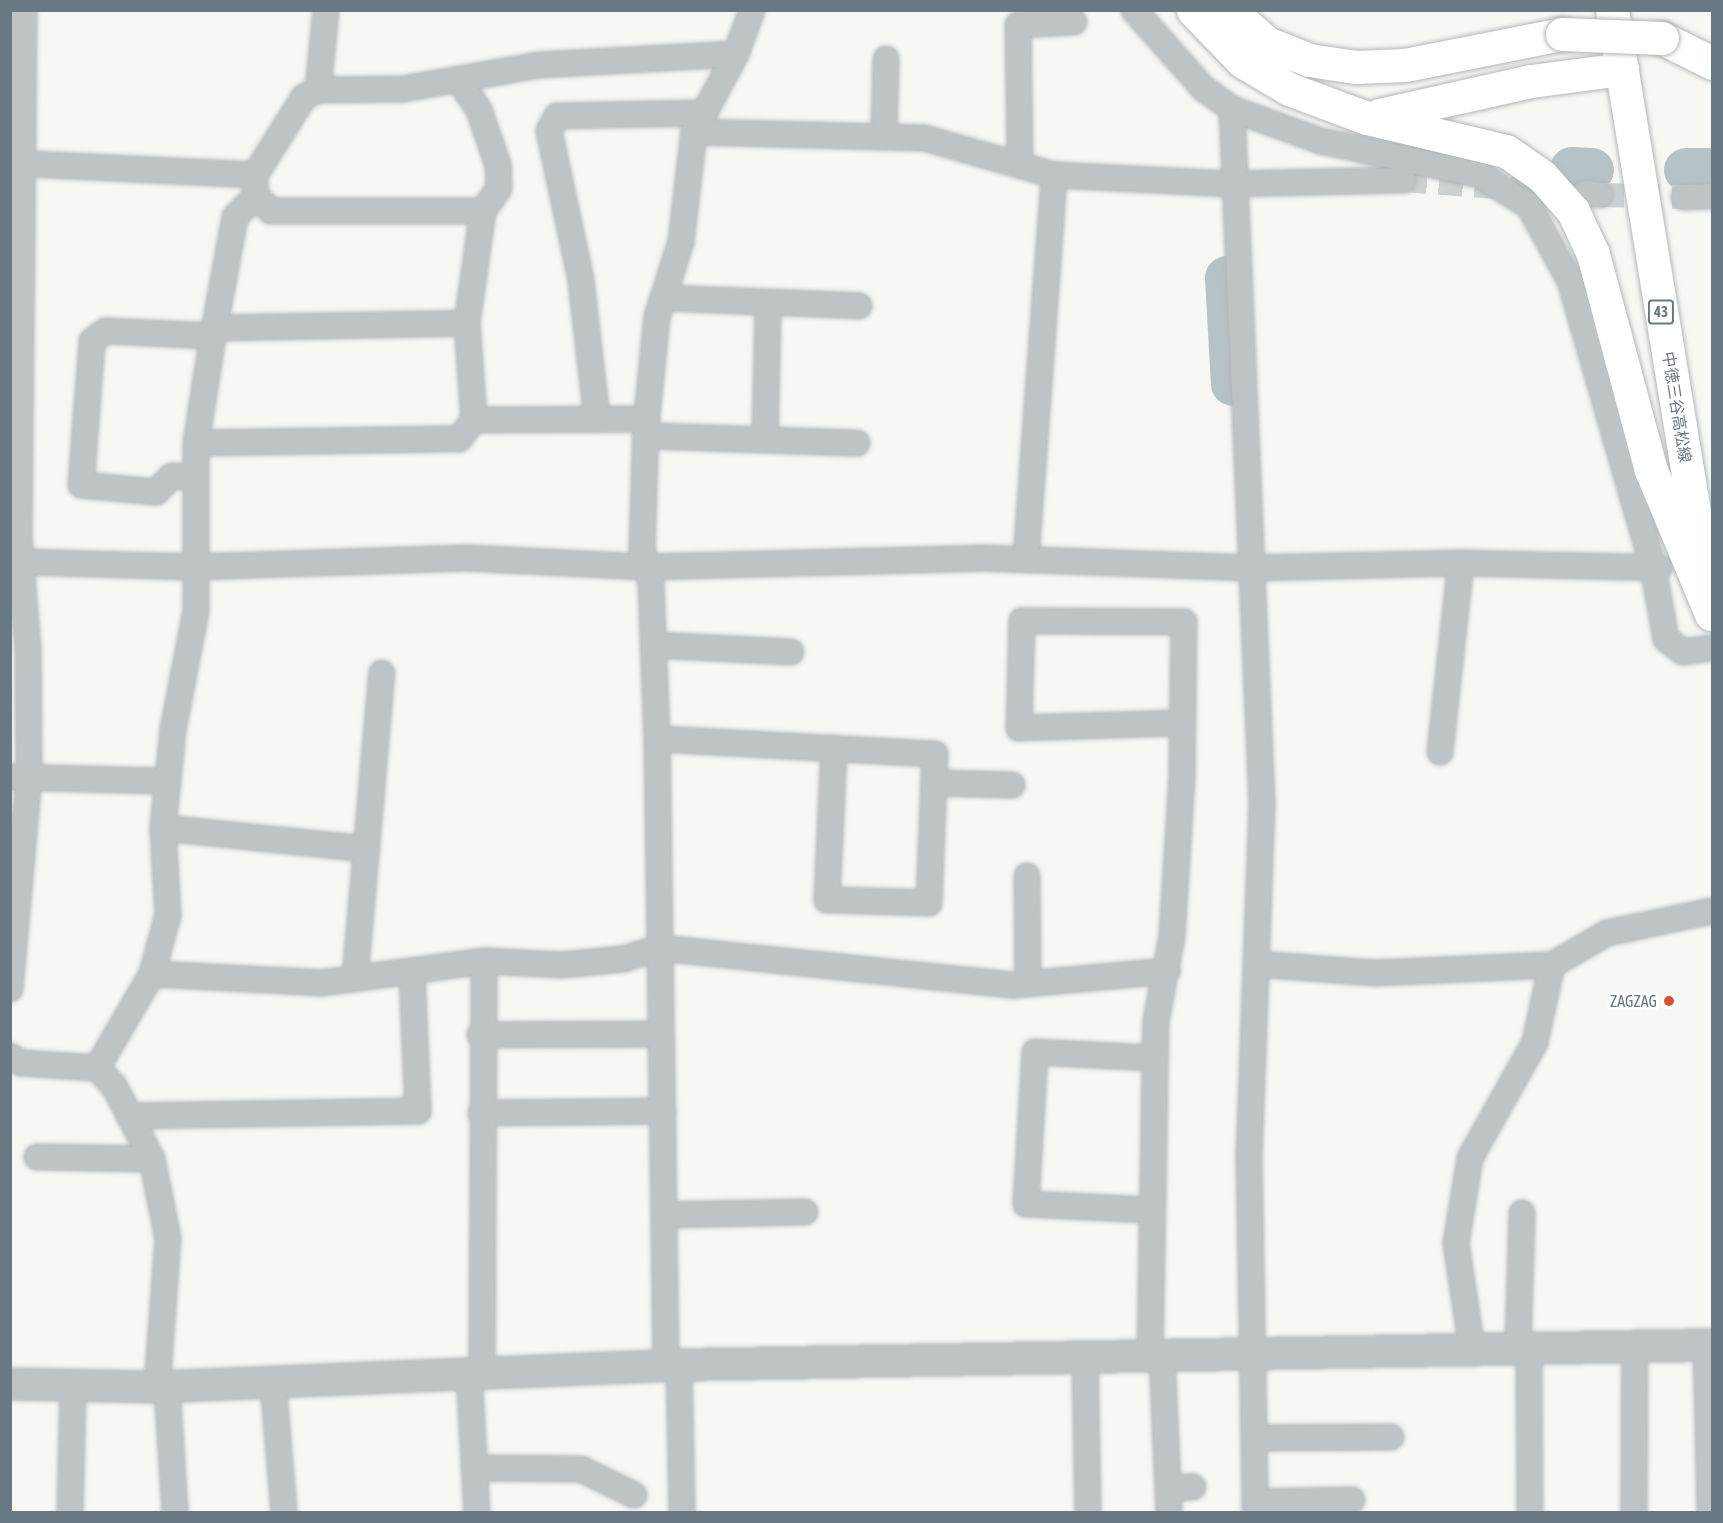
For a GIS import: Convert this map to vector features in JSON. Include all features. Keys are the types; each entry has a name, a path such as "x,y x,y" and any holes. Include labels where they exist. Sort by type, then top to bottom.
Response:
{"main road":[{"path":"1193,10 1242,61 1289,89 1367,117 1506,151 1542,176 1573,211 1593,254 1651,470 1712,620"},
{"path":"1229,10 1267,43 1309,60 1356,67 1405,65 1562,34 1662,38 1713,63"},
{"name":"中徳三谷高松線","path":"1612,10 1712,620"},
{"path":"1367,117 1531,81 1622,69"}],"street":[{"path":"10,989 13,887 26,839 20,777 15,459 15,164 24,10"},
{"path":"318,90 326,10"},
{"path":"682,1512 664,1215 657,739 654,645 646,567 646,427 663,298 681,242 699,122 736,54 752,10"},
{"path":"1134,10 1203,88 1232,109 1321,141 1480,175 1529,206 1570,281 1656,567 1666,639 1683,652 1713,648"},
{"path":"1020,165 1018,25 1074,22"},
{"path":"97,1068 152,974 170,889 163,828 168,781 196,610 194,567 196,443 235,217 256,185 304,97 318,90 461,83 539,65 736,54"},
{"path":"884,136 886,58"},
{"path":"196,443 459,439 474,420 467,323 483,211 499,188 498,165 479,110 461,83"},
{"path":"1232,109 1231,184 1262,804 1249,1153 1245,1355 1254,1438 1255,1507 1352,1500"},
{"path":"597,419 581,280 549,131 557,116 699,122 924,138 1054,175 1231,184 1403,180"},
{"path":"15,164 256,185"},
{"path":"1026,560 1054,175"},
{"path":"256,185 272,211 483,211"},
{"path":"1684,197 1713,196"},
{"path":"663,298 859,306"},
{"path":"765,440 768,303"},
{"path":"195,477 172,476 156,492 81,485 92,341 106,331 214,332 467,323"},
{"path":"474,420 597,419 646,427 765,440 857,443"},
{"path":"18,546 194,567 466,558 646,567 785,560 1026,560 1252,568 1461,563 1656,567"},
{"path":"1440,752 1461,563"},
{"path":"1169,1512 1156,1356 1150,1210 1154,1058 1167,971 1182,723 1184,622 1022,621 1019,728 1182,723"},
{"path":"654,645 791,652"},
{"path":"355,979 382,673"},
{"path":"657,739 834,748 934,754 929,903 828,900 834,748"},
{"path":"20,777 168,781"},
{"path":"934,783 1012,785"},
{"path":"163,828 367,849"},
{"path":"1027,876 1029,983"},
{"path":"1256,964 1375,973 1552,965 1607,933 1713,911"},
{"path":"152,974 321,984 412,973 484,961 562,964 623,959 660,948 728,959 1029,983 1167,971"},
{"path":"477,1512 474,1468 475,1371 481,1113 480,1035 484,961"},
{"path":"1472,1349 1456,1243 1470,1158 1535,1042 1552,965"},
{"path":"129,1116 418,1111 412,973"},
{"path":"480,1035 662,1034"},
{"path":"1150,1210 1026,1204 1035,1052 1154,1058"},
{"path":"14,1066 97,1068"},
{"path":"97,1068 129,1116 152,1159 168,1238 162,1387 175,1512"},
{"path":"481,1113 663,1112"},
{"path":"37,1158 152,1159"},
{"path":"664,1215 804,1212"},
{"path":"1522,1213 1523,1348 1530,1512"},
{"path":"1634,1512 1635,1345"},
{"path":"10,1383 162,1387 475,1371 672,1365 1709,1345 1710,1512"},
{"path":"1085,1358 1088,1512"},
{"path":"273,1381 284,1512"},
{"path":"70,1512 73,1385"},
{"path":"1254,1438 1391,1437"},
{"path":"474,1468 581,1470 634,1495"},
{"path":"1168,1489 1192,1487"}],"waterway":[{"path":"1572,169 1592,170"},
{"path":"1686,170 1712,170"},
{"path":"1227,278 1233,384"}],"tunnel":[{"path":"1403,180 1563,192"},
{"path":"1600,195 1684,197"}],"place":[{"name":"ZAGZAG","path":"1669,1001"}]}
